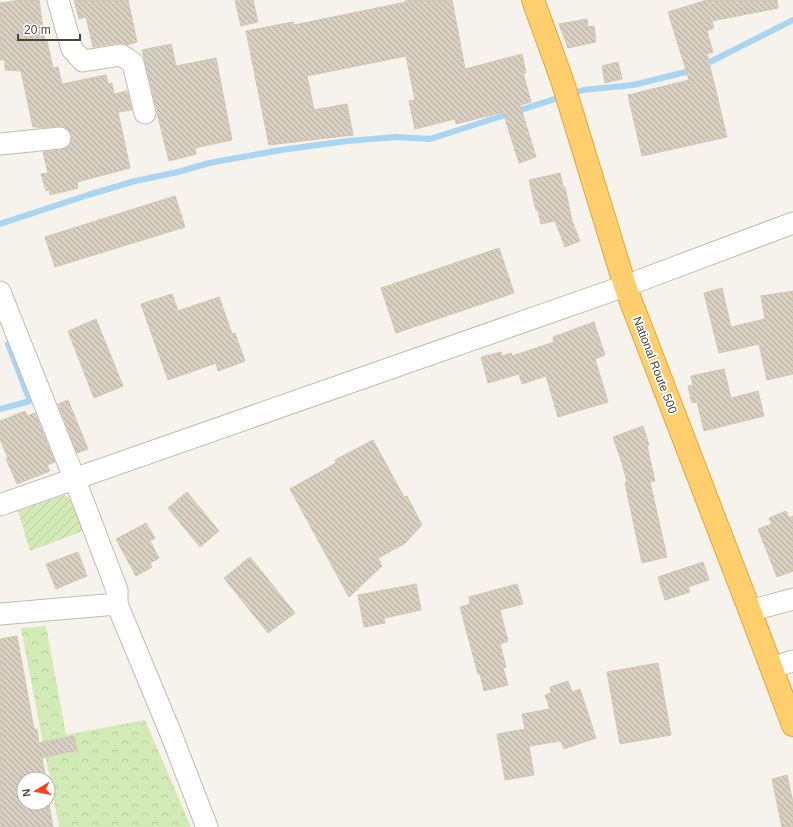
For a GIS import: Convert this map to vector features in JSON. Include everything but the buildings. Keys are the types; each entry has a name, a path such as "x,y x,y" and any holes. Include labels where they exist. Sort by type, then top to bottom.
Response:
{"highway":[{"name":"National Route 500","path":"533,0 562,80 625,286 793,724"}],"street":[{"path":"58,0 72,49 83,60 120,55 133,63 145,113"},
{"path":"0,144 60,138"},
{"path":"0,506 625,286 793,223"},
{"path":"0,292 117,590 117,604 171,734 207,827"},
{"path":"750,611 793,598"},
{"path":"0,614 117,604"},
{"path":"772,668 793,660"}],"green space":[{"path":"64,495 77,503 86,530 30,551 18,511"},
{"path":"46,626 66,735 145,720 191,827 59,827 56,811 56,771 48,771 21,628"}],"waterway":[{"path":"702,66 793,20"},
{"path":"0,224 135,181 178,172 209,163 281,150 347,141 396,137 430,139 583,90 633,85 694,70"},
{"path":"0,409 30,401 8,344"}]}
